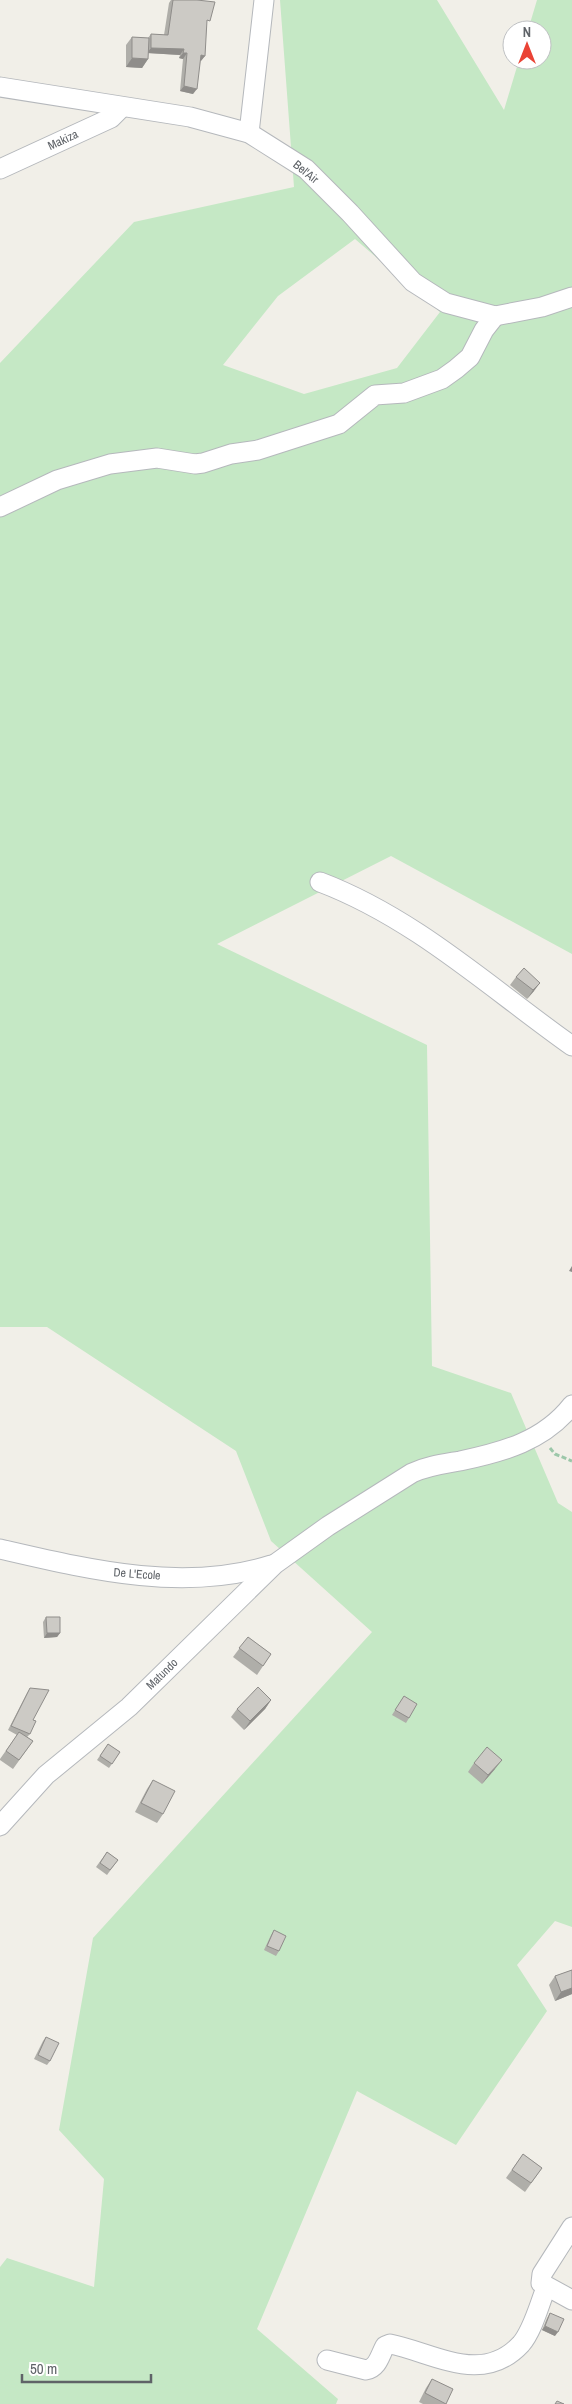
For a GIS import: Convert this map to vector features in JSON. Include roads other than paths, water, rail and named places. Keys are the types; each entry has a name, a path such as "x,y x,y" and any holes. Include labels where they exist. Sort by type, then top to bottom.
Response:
{"street":[{"path":"249,133 264,0"},
{"name":"Bel'Air","path":"0,87 190,117 249,133 306,169 350,213 413,282 446,303 495,316 542,307 572,297"},
{"name":"Makiza","path":"0,169 111,118 122,107"},
{"path":"0,507 57,480 110,464 157,458 196,464 204,463 231,454 258,450 339,424 375,394 404,393 442,379 470,357 484,330 495,316"},
{"path":"320,882 341,890 415,930 515,1006 572,1046"},
{"name":"Matundo","path":"0,1826 46,1775 129,1706 275,1564 328,1526 425,1467 490,1455 540,1435 570,1409"},
{"name":"De L'Ecole","path":"0,1549 109,1572 138,1575 201,1576 250,1572 275,1564"},
{"path":"572,2227 542,2274 541,2283 546,2288 572,2300"},
{"path":"328,2360 366,2370 371,2369 376,2364 385,2346 390,2344 463,2365 480,2366 490,2363 502,2358 520,2344 546,2288"}]}
